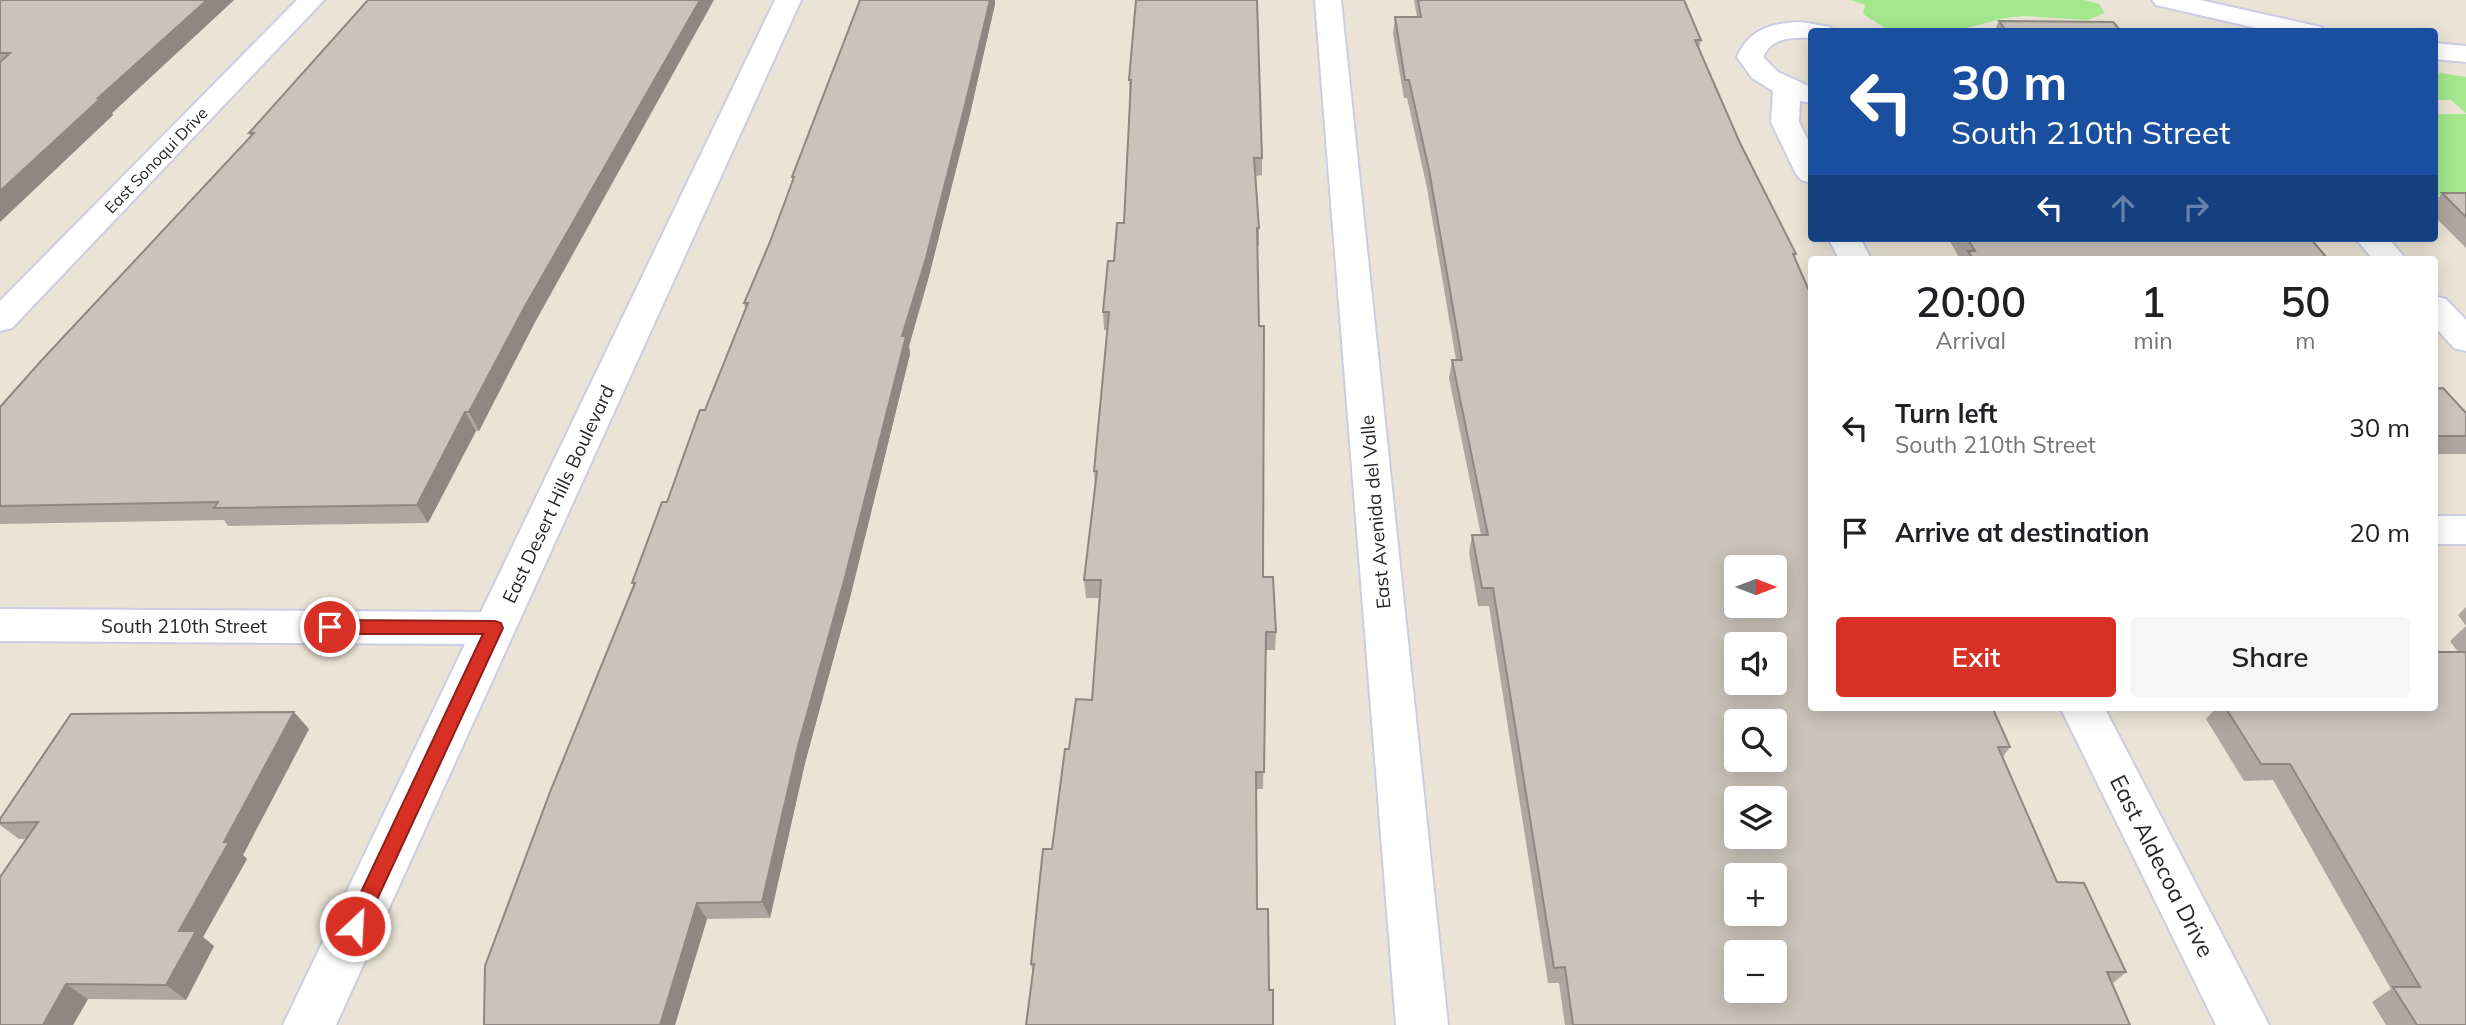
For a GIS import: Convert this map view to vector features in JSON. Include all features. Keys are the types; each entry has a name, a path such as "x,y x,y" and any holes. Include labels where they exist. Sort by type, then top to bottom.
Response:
{"street":[{"name":"East Sonoqui Drive","path":"0,320 311,0"},
{"name":"East Desert Hills Boulevard","path":"309,1025 788,0"},
{"name":"East Avenida del Valle","path":"1328,0 1422,1025"},
{"path":"2165,0 2294,28"},
{"path":"1808,31 1794,30 1761,38 1753,47 1750,57 1756,68 1769,79 1799,91 1785,122 1808,168"},
{"path":"2438,51 2466,54"},
{"path":"2375,242 2387,256"},
{"path":"2438,310 2466,340"},
{"path":"2438,530 2466,530"},
{"name":"South 210th Street","path":"0,625 495,628"},
{"name":"East Aldecoa Drive","path":"2084,711 2243,1025"}],"green space":[{"path":"1851,0 2084,0 2099,4 2105,13 2088,20 2025,16 1966,28 1885,28 1863,14 1865,5"},
{"path":"2438,73 2466,77 2466,113 2451,100 2438,100"},
{"path":"2438,114 2466,114 2466,194 2438,195"}],"building":[{"path":"0,0 207,0 0,191 0,62 10,53 0,53"},
{"path":"368,0 700,0 524,308 469,412 465,412 417,505 214,508 218,502 0,506 0,407 254,133 249,133"},
{"path":"860,0 990,0 926,258 902,336 906,336 844,581 798,746 762,902 697,903 660,1025 484,1025 485,966 550,792 635,583 632,583 662,502 667,502 700,410 705,410 748,303 744,303 770,242"},
{"path":"1136,0 1257,0 1262,158 1254,158 1259,228 1259,326 1264,326 1263,577 1273,577 1276,632 1266,632 1264,772 1256,772 1257,909 1268,909 1269,990 1273,990 1273,1025 1026,1025 1043,849 1052,849 1065,749 1069,749 1076,699 1092,700 1101,580 1084,580 1097,471 1094,471 1109,312 1103,312 1108,261 1114,261 1117,223 1124,223 1129,80"},
{"path":"1418,0 1684,0 1701,40 1695,40 1740,143 1796,254 1793,254 1808,288 1808,711 1994,711 2010,747 1998,747 2057,882 2084,883 2126,972 2107,972 2130,1025 1573,1025 1565,967 1554,968 1493,588 1482,588 1472,535 1488,535 1452,360 1462,360 1429,170 1409,80 1405,80 1395,17 1421,17"},
{"path":"1999,21 2113,22 2118,28 2004,28"},
{"path":"2442,193 2466,193 2466,217"},
{"path":"1969,242 2313,242 2325,256 1971,256 1968,251 1975,251"},
{"path":"2443,388 2466,413 2466,436 2438,436 2438,389"},
{"path":"2438,652 2466,652 2466,1025 2417,1025 2393,987 2420,987 2290,764 2261,764 2228,711 2438,711"},
{"path":"294,712 224,842 229,842 179,931 196,931 166,985 66,984 43,1025 0,1025 0,877 38,822 0,823 0,819 71,714"}],"route":[{"path":"330,627 495,628 355,926"}]}
